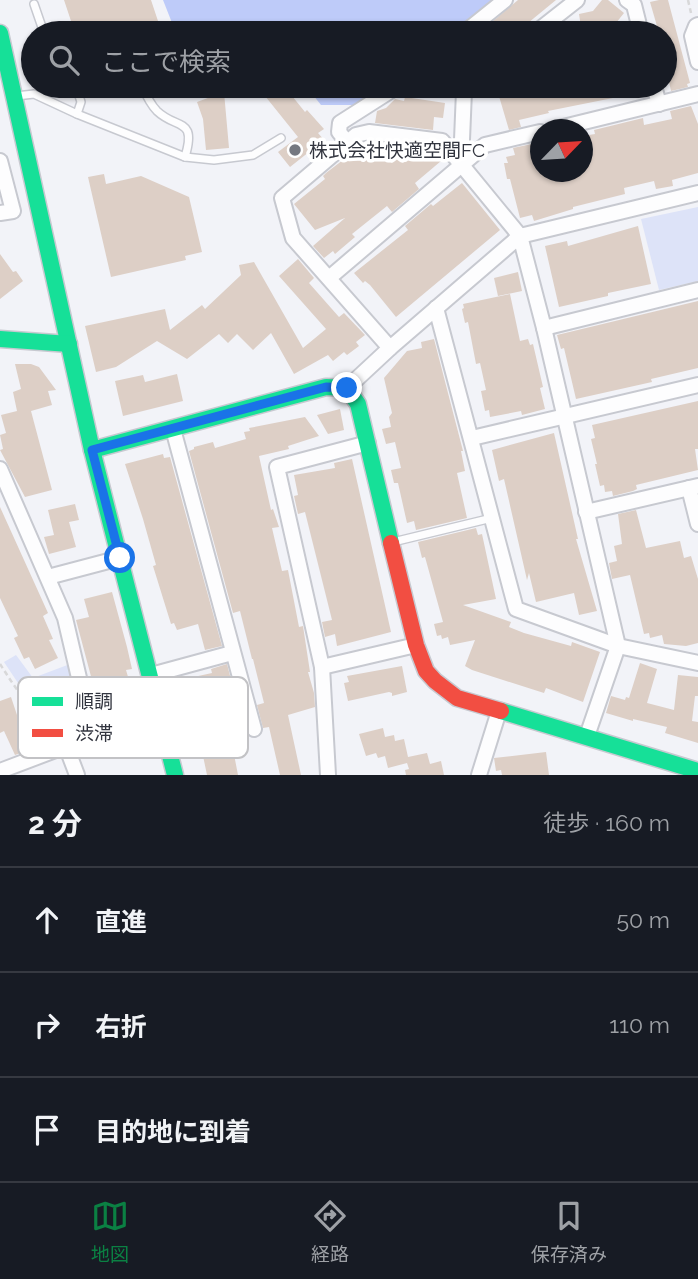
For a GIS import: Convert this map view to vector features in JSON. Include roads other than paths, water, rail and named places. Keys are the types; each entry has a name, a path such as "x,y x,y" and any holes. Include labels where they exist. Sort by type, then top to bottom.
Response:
{"street":[{"path":"479,21 505,0"},
{"path":"551,21 577,0"},
{"path":"626,0 634,5 638,21"},
{"path":"698,25 692,36 698,62"},
{"path":"0,33 92,450 151,675 232,653"},
{"path":"593,120 698,94"},
{"path":"347,142 340,132 340,123 379,98"},
{"path":"461,164 464,98"},
{"path":"657,98 659,104"},
{"path":"390,348 293,238 282,198 356,135 369,132 442,141 520,236 618,646 587,736"},
{"path":"329,278 485,145 530,135"},
{"path":"0,161 13,211 0,213"},
{"path":"92,450 326,387 347,388 520,236 698,193"},
{"path":"544,328 698,290"},
{"path":"436,308 516,609 618,646 698,663"},
{"path":"0,338 20,342 69,344"},
{"path":"472,438 698,385"},
{"path":"347,388 358,404 416,645 423,667 433,682 457,698 698,771"},
{"path":"173,429 239,677"},
{"path":"328,775 322,667 277,467 368,443"},
{"path":"0,469 65,618 78,677"},
{"path":"586,512 694,487 698,524"},
{"path":"48,577 120,558"},
{"path":"322,667 416,645"},
{"path":"248,708 254,729"},
{"path":"479,775 499,711"},
{"path":"0,771 34,758"},
{"path":"71,758 77,775"}],"lane":[{"path":"34,4 40,21"},
{"path":"15,96 21,95"},
{"path":"43,98 185,157 214,160 253,155 282,138"},
{"path":"77,114 80,98"},
{"path":"149,98 156,110 184,125 189,143 185,157"},
{"path":"393,542 492,518"}],"place":[{"name":"株式会社快適空間FC","path":"295,150"}]}
